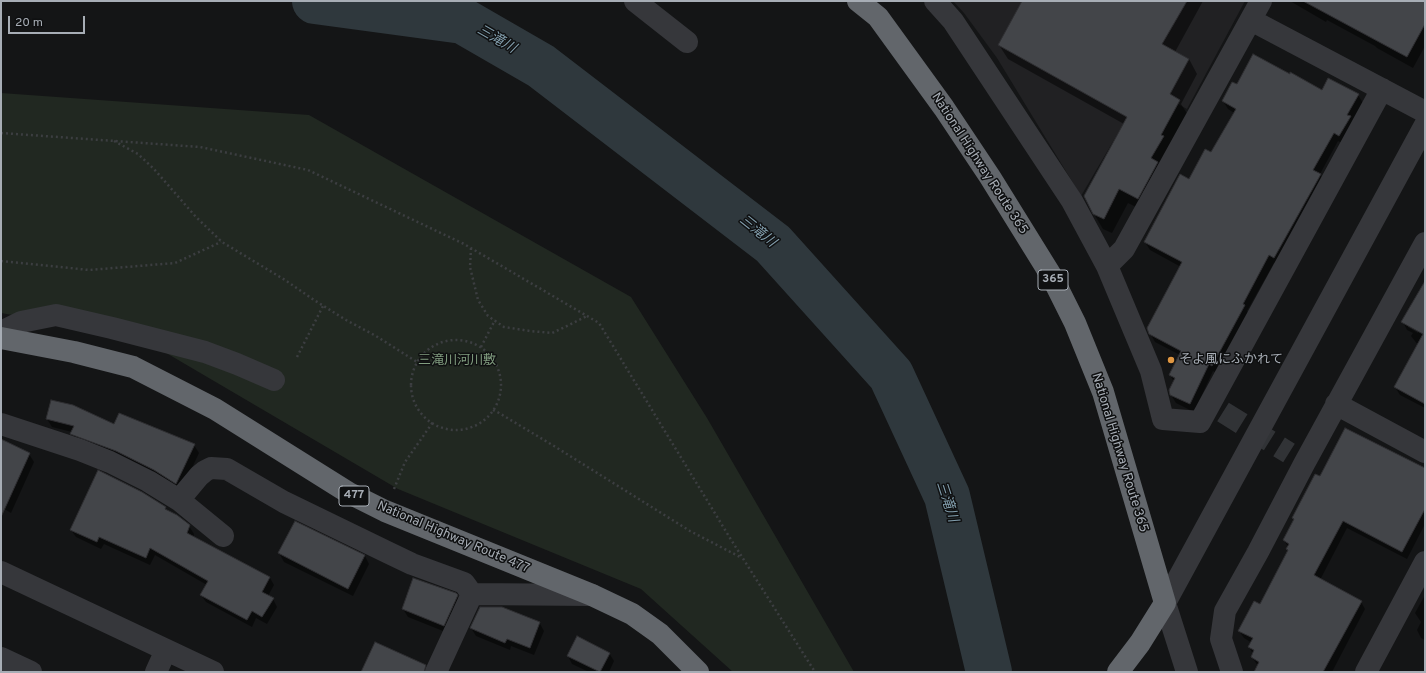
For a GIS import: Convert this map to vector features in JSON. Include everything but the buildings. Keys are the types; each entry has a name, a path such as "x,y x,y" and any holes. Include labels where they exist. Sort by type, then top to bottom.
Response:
{"highway":[{"name":"National Highway Route 365","path":"858,1 878,17 944,108 990,177 1052,277 1074,323 1103,392 1165,603"},
{"name":"National Highway Route 477","path":"1,338 74,352 133,368 215,409 348,493 385,511 592,596 632,614 660,634 698,672"},
{"path":"1118,672 1140,643 1165,603"}],"street":[{"path":"635,1 688,42"},
{"path":"935,1 953,21 1072,201 1107,266 1151,371 1163,419 1200,422 1217,408 1382,89"},
{"path":"1107,266 1124,249 1261,1"},
{"path":"1251,20 1425,112"},
{"path":"1187,672 1165,603 1425,125"},
{"path":"1232,672 1221,639 1225,611 1258,552 1296,458 1336,404 1425,243"},
{"path":"1,332 21,322 56,315 205,352 274,380"},
{"path":"1336,404 1425,452"},
{"path":"1,424 80,450 110,462 148,481 179,500 223,536"},
{"path":"179,500 205,470 211,468 227,469 284,502 389,553 412,564 464,584 472,594"},
{"path":"1366,672 1425,562"},
{"path":"1,572 214,672"},
{"path":"472,594 592,596"},
{"path":"436,672 472,594"},
{"path":"156,672 166,650"},
{"path":"1,658 31,672"}],"path":[{"path":"1,133 200,147 308,170 471,248 600,323 743,558 815,672"},
{"path":"111,140 138,154 154,169 196,217 222,242 285,280 323,306 376,336 417,362"},
{"path":"1,261 89,270 175,263 222,242"},
{"path":"471,248 470,267 478,300 488,316 504,327 552,333 587,316"},
{"path":"297,357 323,306"},
{"path":"481,347 494,320"},
{"path":"454,340 468,341 481,347 492,356 499,369 502,383 500,398 493,410 484,421 470,428 455,430 440,427 427,419 417,407 412,393 412,377 417,362 426,351 439,343 454,340"},
{"path":"493,410 548,442 690,531 743,558"},
{"path":"385,511 405,462 433,422"}],"shaded area":[{"path":"953,1 1245,1 1187,109 1145,87 1081,196 997,58 964,13"}],"green space":[{"name":"三滝川河川敷","path":"1,93 309,115 631,297 707,418 854,672 733,672 641,589 398,489 139,337 1,313"}],"waterway":[{"name":"三滝川","path":"315,1 463,21 541,66 773,244 891,375 947,496 989,672"}],"tunnel":[{"path":"1223,412 1289,453"}],"place":[{"name":"そよ風にふかれて","path":"1171,360"}]}
